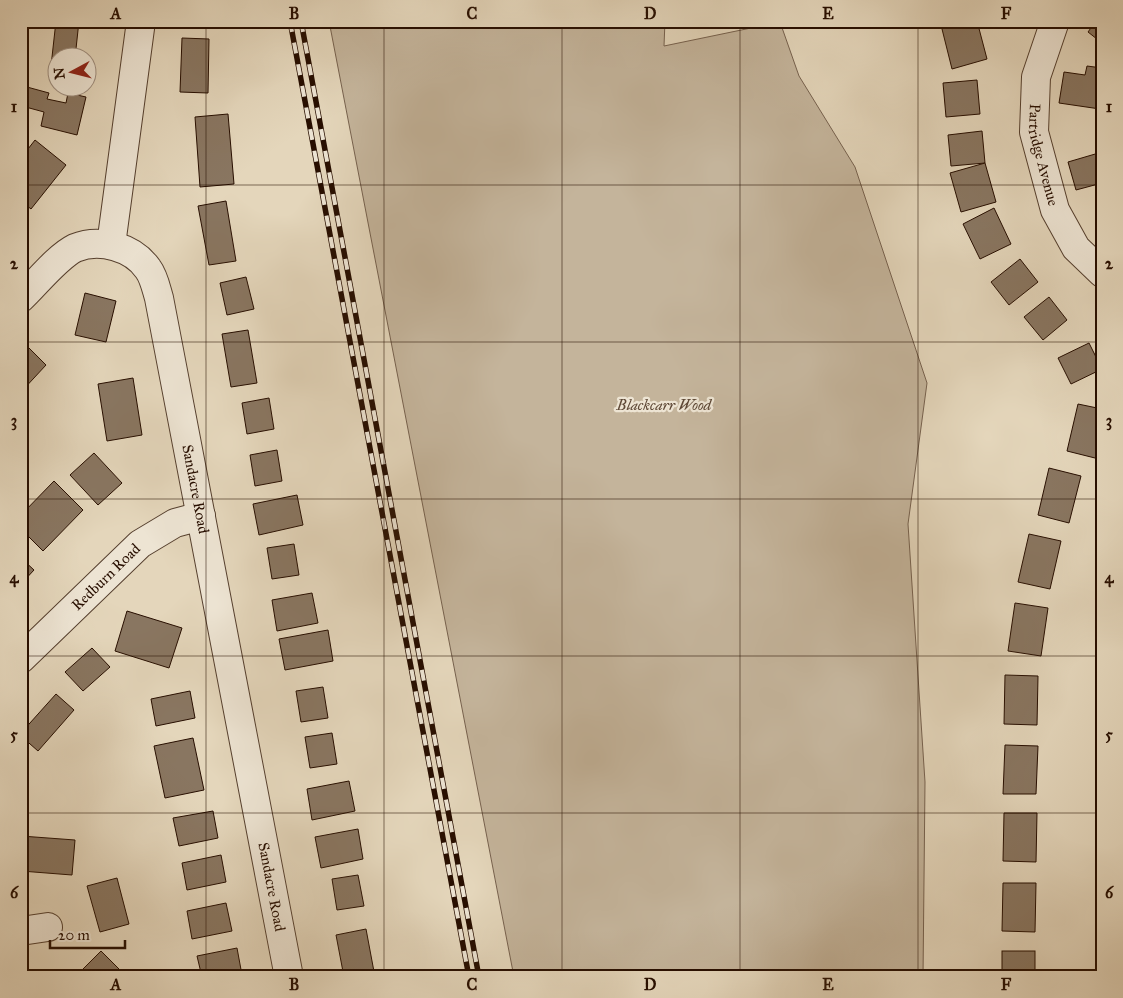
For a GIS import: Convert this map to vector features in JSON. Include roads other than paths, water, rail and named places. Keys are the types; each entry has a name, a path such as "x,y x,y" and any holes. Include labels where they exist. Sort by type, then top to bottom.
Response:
{"street":[{"path":"21,298 65,255 75,249 86,245 111,245 141,21"},
{"name":"Partridge Avenue","path":"1055,21 1036,77 1034,132 1055,210 1076,248 1102,273"},
{"name":"Sandacre Road","path":"111,245 129,252 139,259 148,269 154,280 159,298 289,977"},
{"name":"Redburn Road","path":"21,659 140,544 175,523 201,516"},
{"path":"21,931 48,927"}],"railway":[{"path":"290,21 469,977"},
{"path":"301,21 479,977"}],"park label":[{"name":"Blackcarr Wood","path":"664,405"}]}
